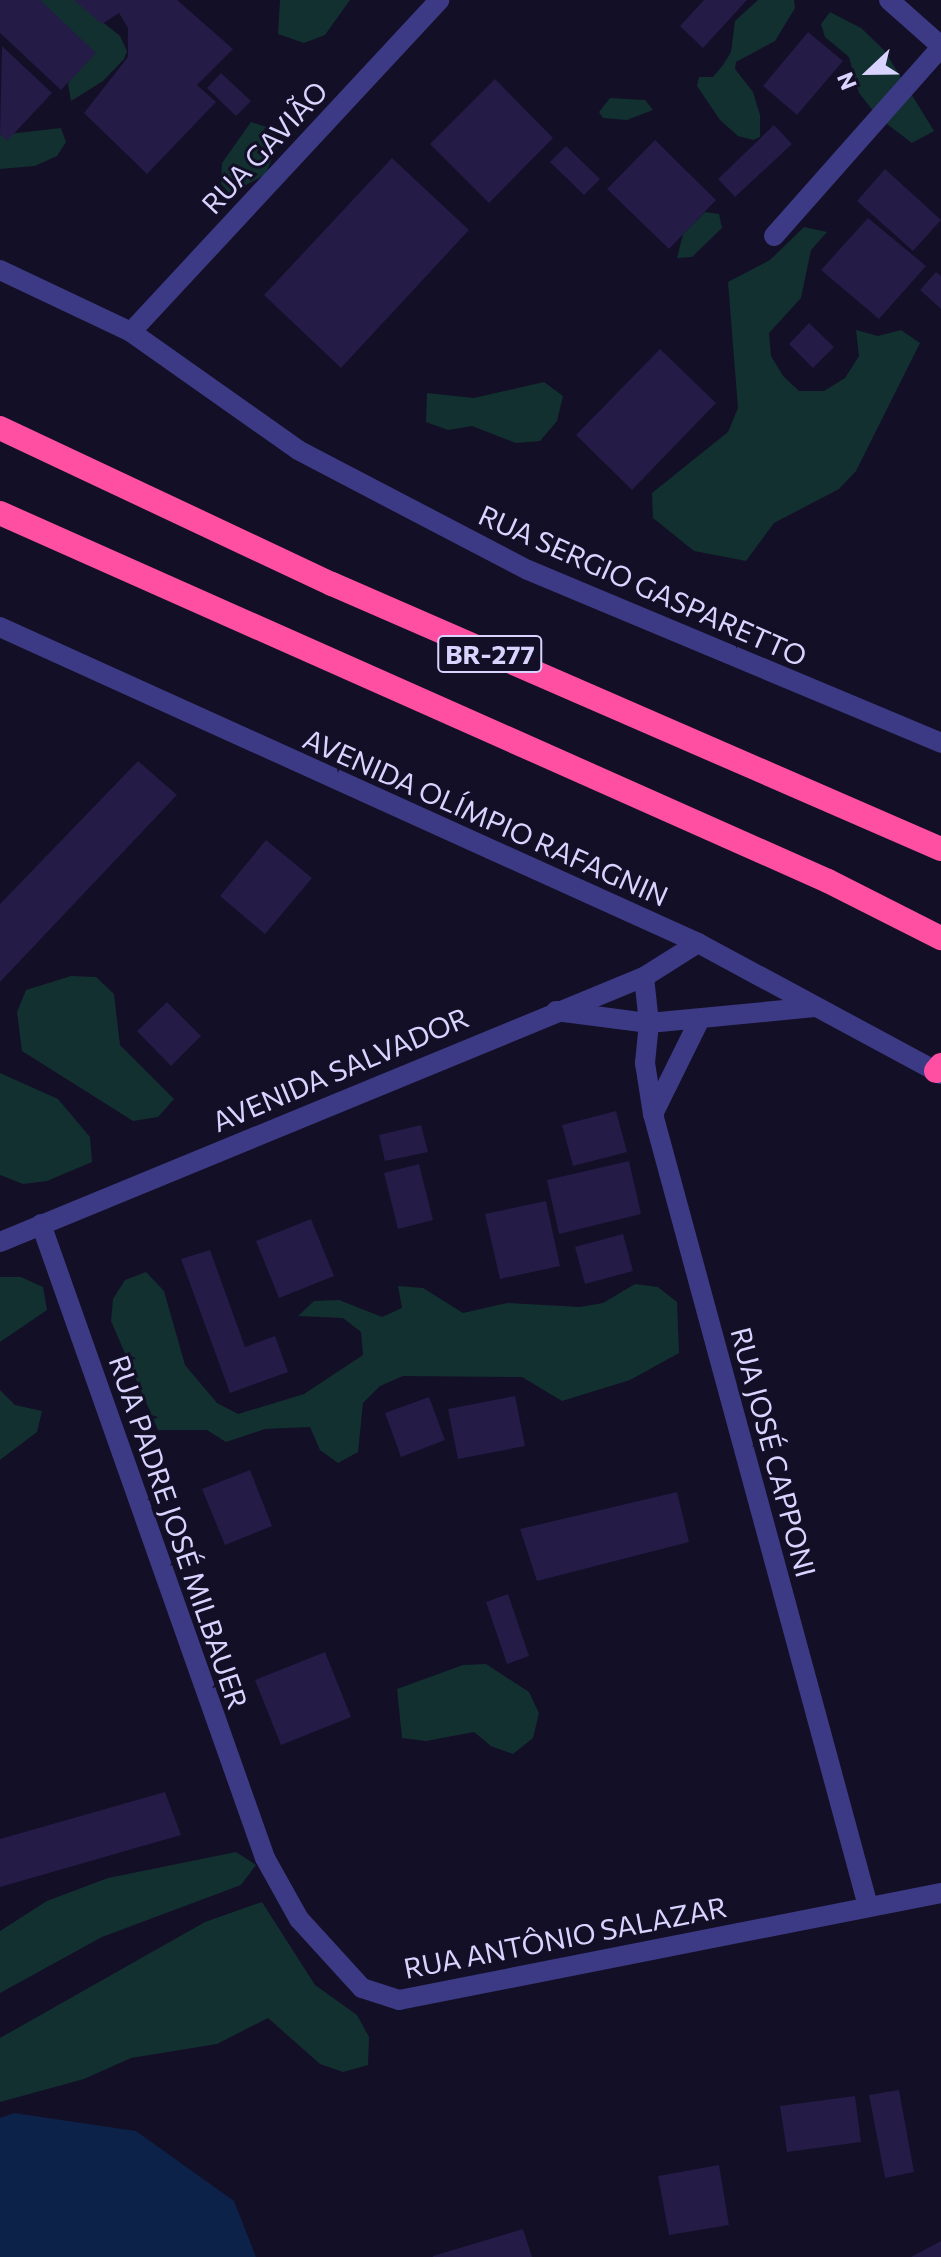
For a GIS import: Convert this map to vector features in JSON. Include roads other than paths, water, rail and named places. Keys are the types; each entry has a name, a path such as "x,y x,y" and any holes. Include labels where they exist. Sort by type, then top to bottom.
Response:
{"highway":[{"name":"BR-277","path":"0,428 332,584 941,849"},
{"name":"BR-277","path":"0,513 828,881 941,938"}],"street":[{"name":"RUA GAVIÃO","path":"131,332 439,0"},
{"path":"774,236 941,47 889,0"},
{"name":"RUA SERGIO GASPARETTO","path":"0,270 131,332 298,450 528,570 941,743"},
{"name":"AVENIDA OLÍMPIO RAFAGNIN","path":"0,627 698,943 814,1007 939,1070"},
{"name":"AVENIDA SALVADOR","path":"0,1242 552,1011 644,977 698,943"},
{"name":"RUA JOSÉ CAPPONI","path":"644,977 649,1023 645,1063 653,1114 868,1906"},
{"path":"552,1011 649,1023 699,1021 814,1007"},
{"path":"653,1114 699,1021"},
{"name":"RUA PADRE JOSÉ MILBAUER","path":"41,1224 265,1858"},
{"name":"RUA ANTÔNIO SALAZAR","path":"265,1858 299,1919 328,1954 362,1988 399,2000 941,1893"}],"water":[{"path":"14,2113 136,2131 234,2201 256,2257 0,2257 0,2118"}]}
